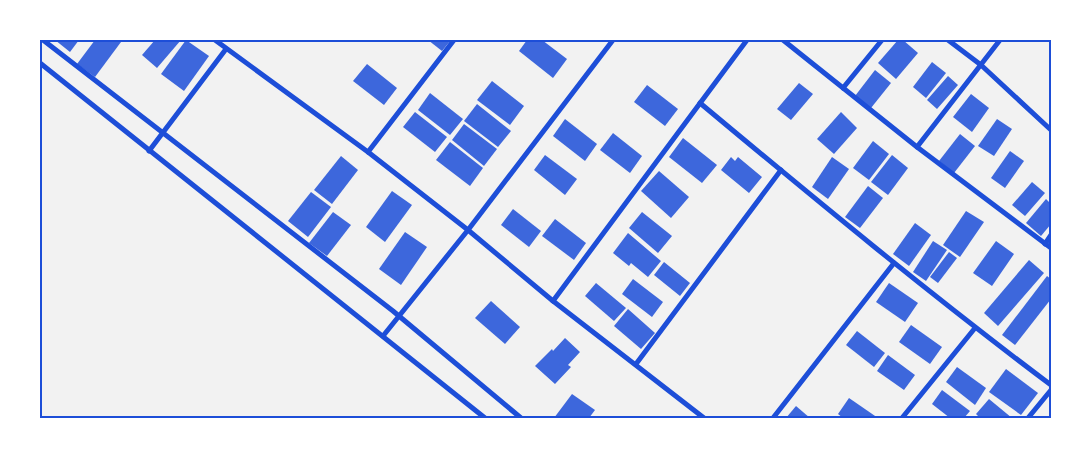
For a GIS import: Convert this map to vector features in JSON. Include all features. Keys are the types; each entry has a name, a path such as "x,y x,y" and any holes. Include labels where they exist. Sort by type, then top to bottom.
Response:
{"street":[{"path":"43,40 400,317 522,418"},
{"path":"214,40 368,152 468,230 553,301 704,418"},
{"path":"368,152 454,40"},
{"path":"383,336 468,230 613,40"},
{"path":"553,301 747,40"},
{"path":"783,40 917,147 1051,248"},
{"path":"843,88 882,40"},
{"path":"948,40 981,64 1051,130"},
{"path":"917,147 1000,40"},
{"path":"149,151 226,49"},
{"path":"40,63 485,418"},
{"path":"700,103 894,263 975,328 1051,385"},
{"path":"636,364 781,170"},
{"path":"1045,244 1051,235"},
{"path":"773,418 894,263"},
{"path":"902,418 975,328"},
{"path":"1028,418 1051,390"}],"building":[{"path":"55,40 79,40 70,52"},
{"path":"95,40 118,40 121,42 95,77 77,64"},
{"path":"155,40 181,40 157,68 142,55"},
{"path":"186,40 209,56 184,91 161,74"},
{"path":"428,40 451,40 442,51"},
{"path":"527,40 542,40 567,59 553,78 519,51"},
{"path":"898,40 903,40 918,53 896,79 878,63"},
{"path":"932,62 946,73 926,98 913,87"},
{"path":"367,64 397,88 384,105 353,81"},
{"path":"875,70 891,83 871,108 855,96"},
{"path":"948,76 958,85 937,109 927,100"},
{"path":"492,81 524,106 510,125 477,100"},
{"path":"799,83 813,94 791,120 777,109"},
{"path":"647,85 678,109 665,126 634,102"},
{"path":"430,93 463,119 450,135 418,110"},
{"path":"971,94 989,108 972,132 953,117"},
{"path":"477,104 511,131 498,147 464,121"},
{"path":"415,112 447,137 435,152 403,127"},
{"path":"841,112 857,128 834,154 817,139"},
{"path":"565,119 597,144 585,161 553,136"},
{"path":"997,119 1012,129 994,156 978,146"},
{"path":"464,124 497,149 484,166 452,140"},
{"path":"613,133 642,156 630,173 600,150"},
{"path":"960,134 975,146 954,173 939,161"},
{"path":"683,138 717,165 702,183 669,157"},
{"path":"873,141 889,154 869,180 853,168"},
{"path":"450,142 483,168 470,186 436,160"},
{"path":"1010,151 1024,161 1005,188 991,178"},
{"path":"545,155 577,179 565,195 534,170"},
{"path":"892,155 908,168 888,195 871,182"},
{"path":"341,156 358,170 332,204 314,190"},
{"path":"731,157 735,161 738,157 762,177 749,193 721,170"},
{"path":"832,157 849,169 828,199 812,187"},
{"path":"659,171 689,197 671,218 641,191"},
{"path":"1032,182 1045,193 1025,216 1012,205"},
{"path":"868,186 883,198 860,228 845,217"},
{"path":"392,191 412,205 385,242 366,227"},
{"path":"311,192 331,207 308,237 288,221"},
{"path":"1046,199 1051,204 1051,224 1041,236 1026,223"},
{"path":"513,209 541,231 529,247 501,225"},
{"path":"966,211 984,222 960,257 943,245"},
{"path":"333,212 351,225 327,256 309,243"},
{"path":"642,212 672,236 658,253 629,228"},
{"path":"555,219 586,243 574,260 542,236"},
{"path":"915,223 931,235 909,266 893,254"},
{"path":"405,232 427,247 401,285 379,269"},
{"path":"628,233 661,261 648,277 631,263 629,266 613,253"},
{"path":"933,241 947,250 926,281 913,272"},
{"path":"996,241 1014,254 992,286 973,273"},
{"path":"949,252 957,258 938,283 930,277"},
{"path":"1029,260 1044,273 998,326 984,313"},
{"path":"664,262 690,283 680,296 654,275"},
{"path":"1047,276 1051,279 1051,299 1015,345 1002,335"},
{"path":"633,279 663,302 652,317 622,294"},
{"path":"596,283 626,308 614,321 585,296"},
{"path":"889,283 918,303 905,322 876,302"},
{"path":"491,301 520,327 505,344 475,318"},
{"path":"628,309 655,333 641,349 614,326"},
{"path":"911,325 942,347 930,364 899,342"},
{"path":"857,331 885,353 874,367 846,345"},
{"path":"565,338 580,352 568,365 571,367 555,384 535,366"},
{"path":"888,355 915,375 904,390 877,371"},
{"path":"957,367 986,388 975,405 946,382"},
{"path":"1006,369 1038,393 1021,415 989,392"},
{"path":"942,390 970,411 964,418 950,418 932,404"},
{"path":"572,394 595,410 589,418 554,418"},
{"path":"849,398 878,418 843,418 838,414"},
{"path":"989,399 1012,418 980,418 976,414"},
{"path":"796,406 810,418 786,418"}]}
